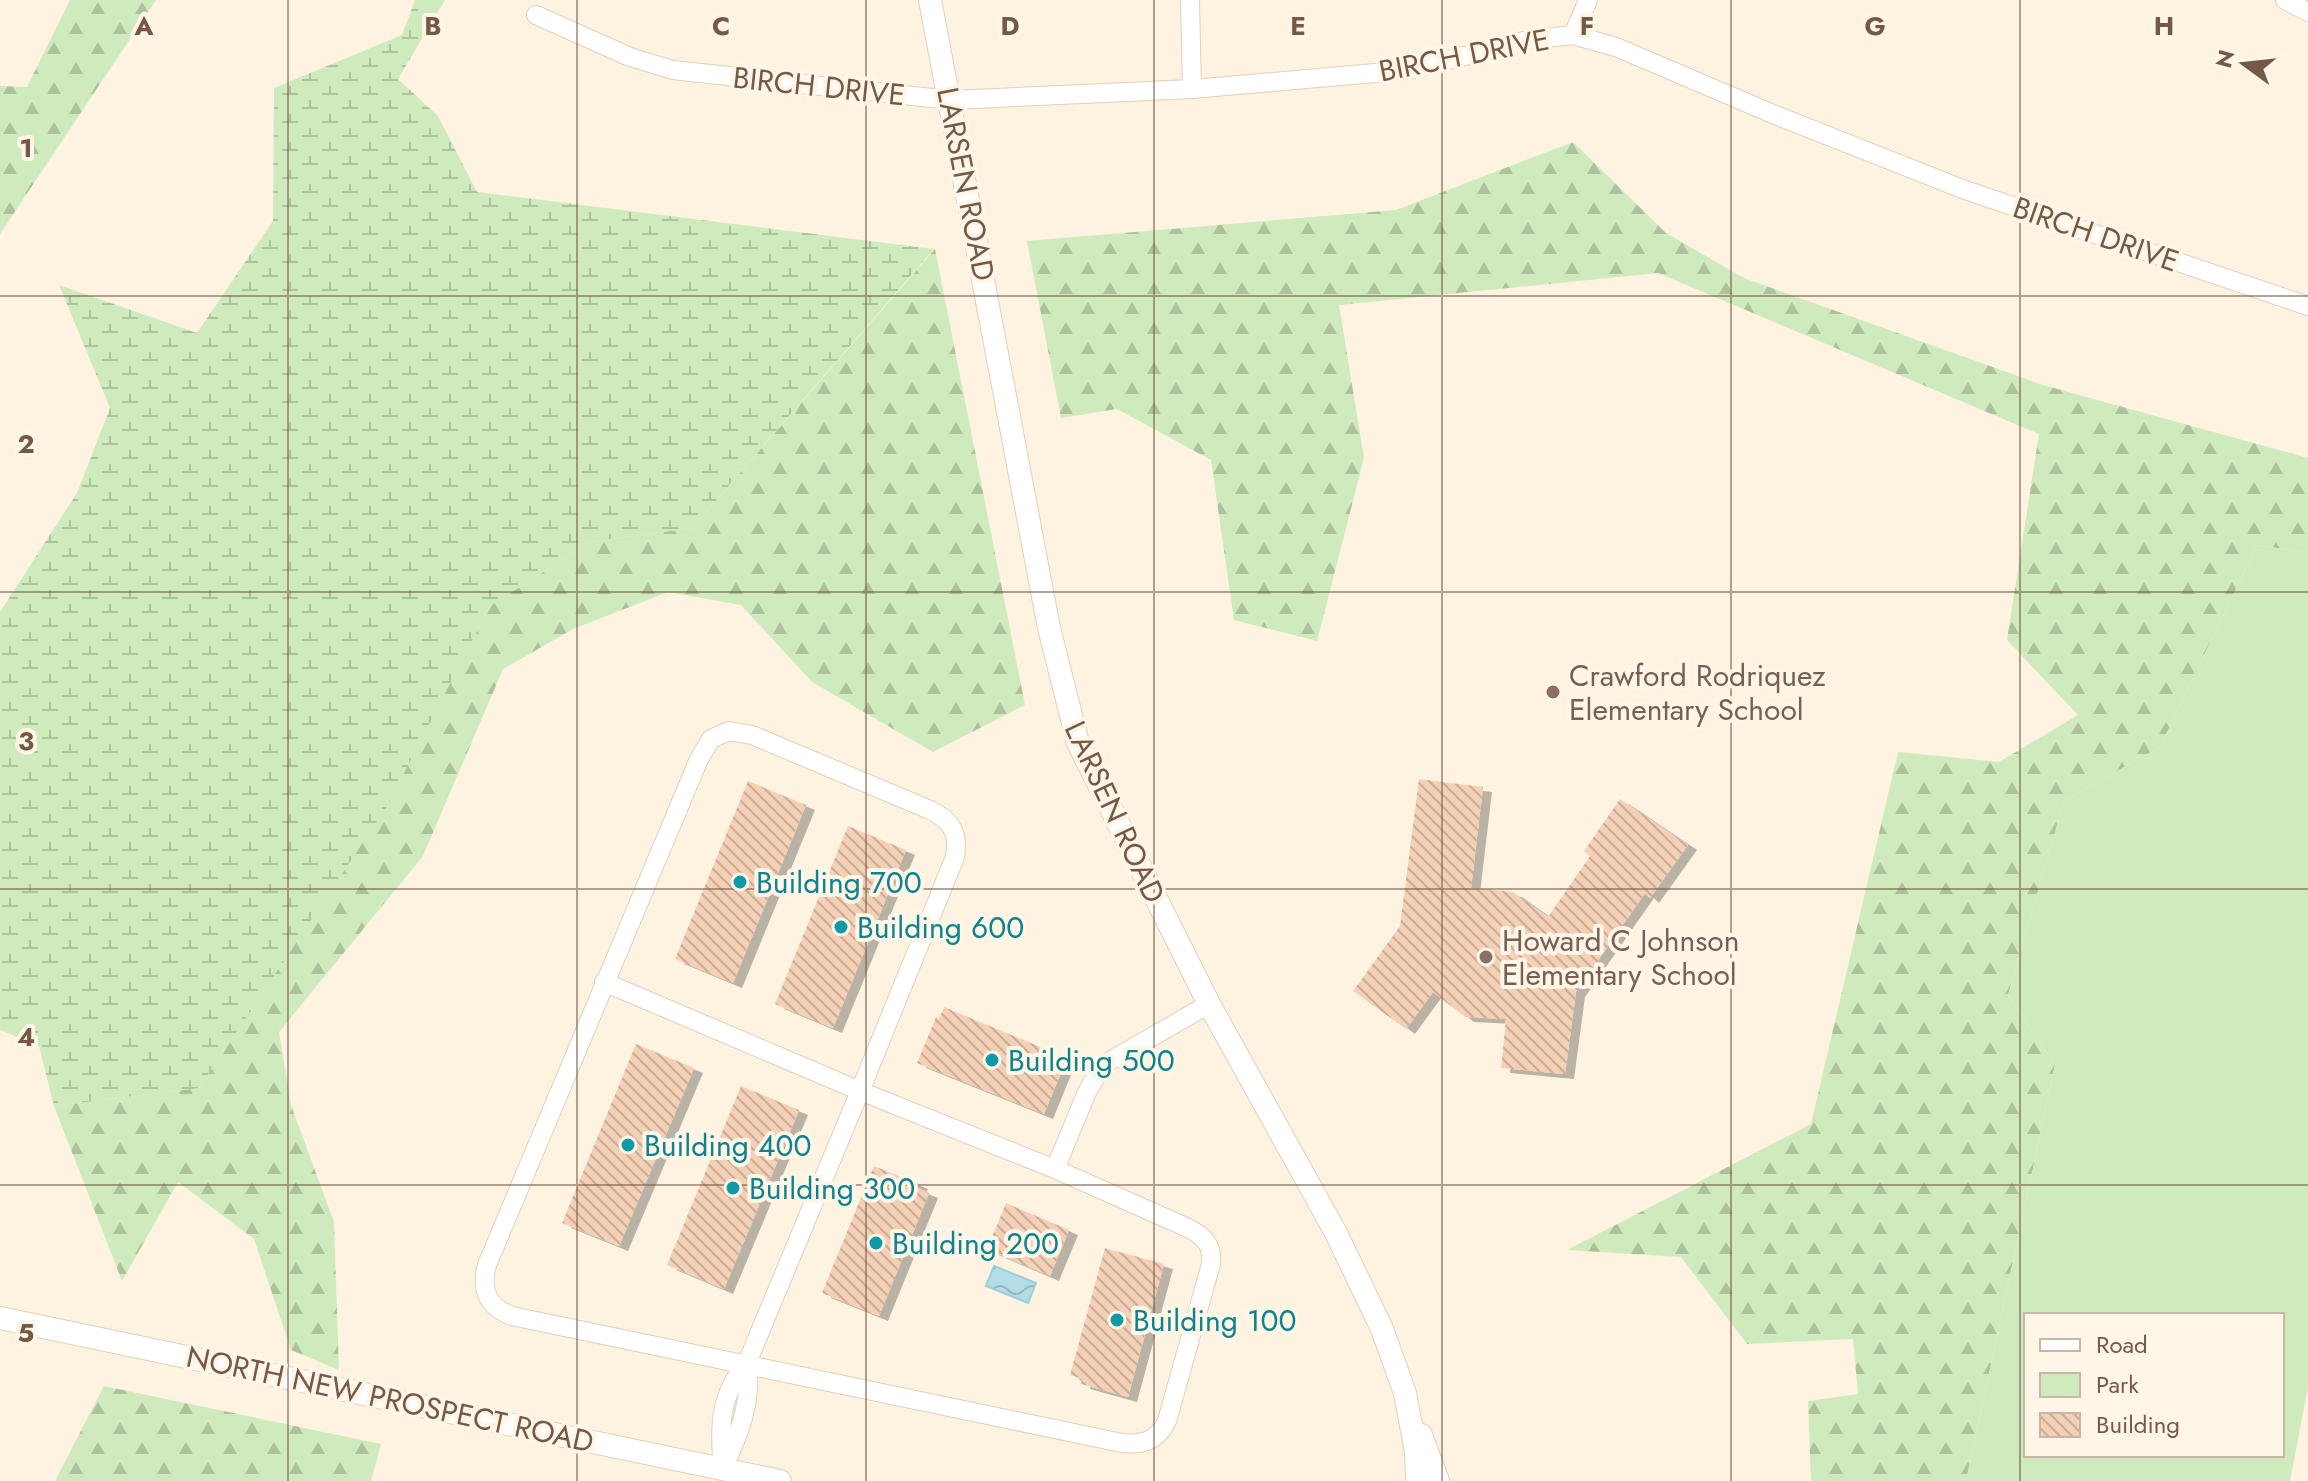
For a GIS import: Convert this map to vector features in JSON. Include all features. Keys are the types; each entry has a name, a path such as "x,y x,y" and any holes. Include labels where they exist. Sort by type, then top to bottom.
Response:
{"street":[{"name":"LARSEN ROAD","path":"930,0 1049,628 1068,711 1090,771 1209,1004 1336,1233 1382,1329 1405,1393 1416,1452 1417,1481"},
{"path":"1190,0 1192,89"},
{"path":"1573,35 1588,0"},
{"path":"2285,0 2308,12"},
{"name":"BIRCH DRIVE","path":"536,15 630,57 673,70 950,100 1192,89 1409,70 1528,40 1573,35 1616,47 1773,114 1965,190 2308,306"},
{"path":"604,982 860,1091 1055,1169 1188,1228 1199,1234 1211,1248 1211,1264 1167,1421 1156,1437 1146,1442 1122,1443 747,1363 512,1316 500,1311 487,1298 483,1277 487,1265 604,982 699,759 705,746 719,734 741,731 917,804 938,814 951,825 957,845 955,857 860,1091 747,1363 731,1381 720,1431 723,1469"},
{"path":"1055,1169 1087,1092 1103,1065 1209,1004"},
{"name":"NORTH NEW PROSPECT ROAD","path":"0,1318 780,1481"},
{"path":"1405,1393 1438,1481"}],"green space":[{"path":"70,0 156,0 0,234 0,86 27,87"},
{"path":"415,0 445,0 398,79 438,116 477,192 934,249 692,528 590,542 490,606 386,808 199,1088 54,1106 39,1046 0,1030 0,612 77,493 110,408 59,285 197,333 273,221 274,88 402,35"},
{"path":"1573,142 1666,233 1744,278 2043,385 2308,458 2308,553 2257,545 2160,747 2064,801 2008,995 2055,1065 1966,1481 1811,1481 1808,1401 1858,1394 1853,1339 1747,1344 1681,1257 1567,1250 1811,1124 1898,752 1999,762 2078,715 2007,640 2039,434 1658,273 1339,305 1364,458 1317,641 1234,620 1211,460 1117,409 1061,418 1027,241 1396,210"},
{"path":"935,249 1025,705 933,752 812,682 741,605 668,592 573,629 503,669 423,856 279,1032 291,1105 334,1222 339,1370 291,1350 254,1239 178,1182 122,1281 54,1106 199,1088 385,808 490,606 590,542 692,528"},
{"path":"2257,545 2308,553 2308,1387 2290,1481 1966,1481 2055,1065 2008,995 2064,801 2160,747"},
{"path":"104,1386 381,1444 371,1481 55,1481"}],"water":[{"path":"994,1266 1036,1283 1028,1303 986,1286"}],"building":[{"path":"1419,779 1483,787 1471,888 1513,892 1548,917 1590,856 1584,851 1620,799 1688,845 1650,898 1645,893 1576,992 1565,1074 1501,1068 1506,1019 1465,1017 1433,992 1406,1029 1353,991 1400,926"},
{"name":"Building 700","path":"748,781 806,805 733,983 675,959"},
{"name":"Building 600","path":"848,826 906,850 833,1028 775,1004"},
{"name":"Building 500","path":"944,1007 1067,1058 1044,1114 917,1063 936,1017 939,1019"},
{"name":"Building 400","path":"636,1044 694,1068 619,1246 562,1223"},
{"name":"Building 300","path":"741,1086 799,1110 724,1289 667,1265"},
{"name":"Building 200","path":"874,1166 919,1184 917,1188 929,1193 879,1316 822,1293"},
{"path":"1006,1203 1069,1230 1050,1276 987,1249"},
{"name":"Building 100","path":"1105,1248 1164,1264 1128,1397 1081,1384 1082,1379 1070,1375"}],"place":[{"name":"Crawford Rodriquez Elementary School","path":"1553,692"},
{"name":"Building 700","path":"740,882"},
{"name":"Building 600","path":"841,927"},
{"name":"Howard C Johnson Elementary School","path":"1486,957"},
{"name":"Building 500","path":"992,1060"},
{"name":"Building 400","path":"628,1145"},
{"name":"Building 300","path":"733,1188"},
{"name":"Building 200","path":"876,1243"},
{"name":"Building 100","path":"1117,1320"}]}
